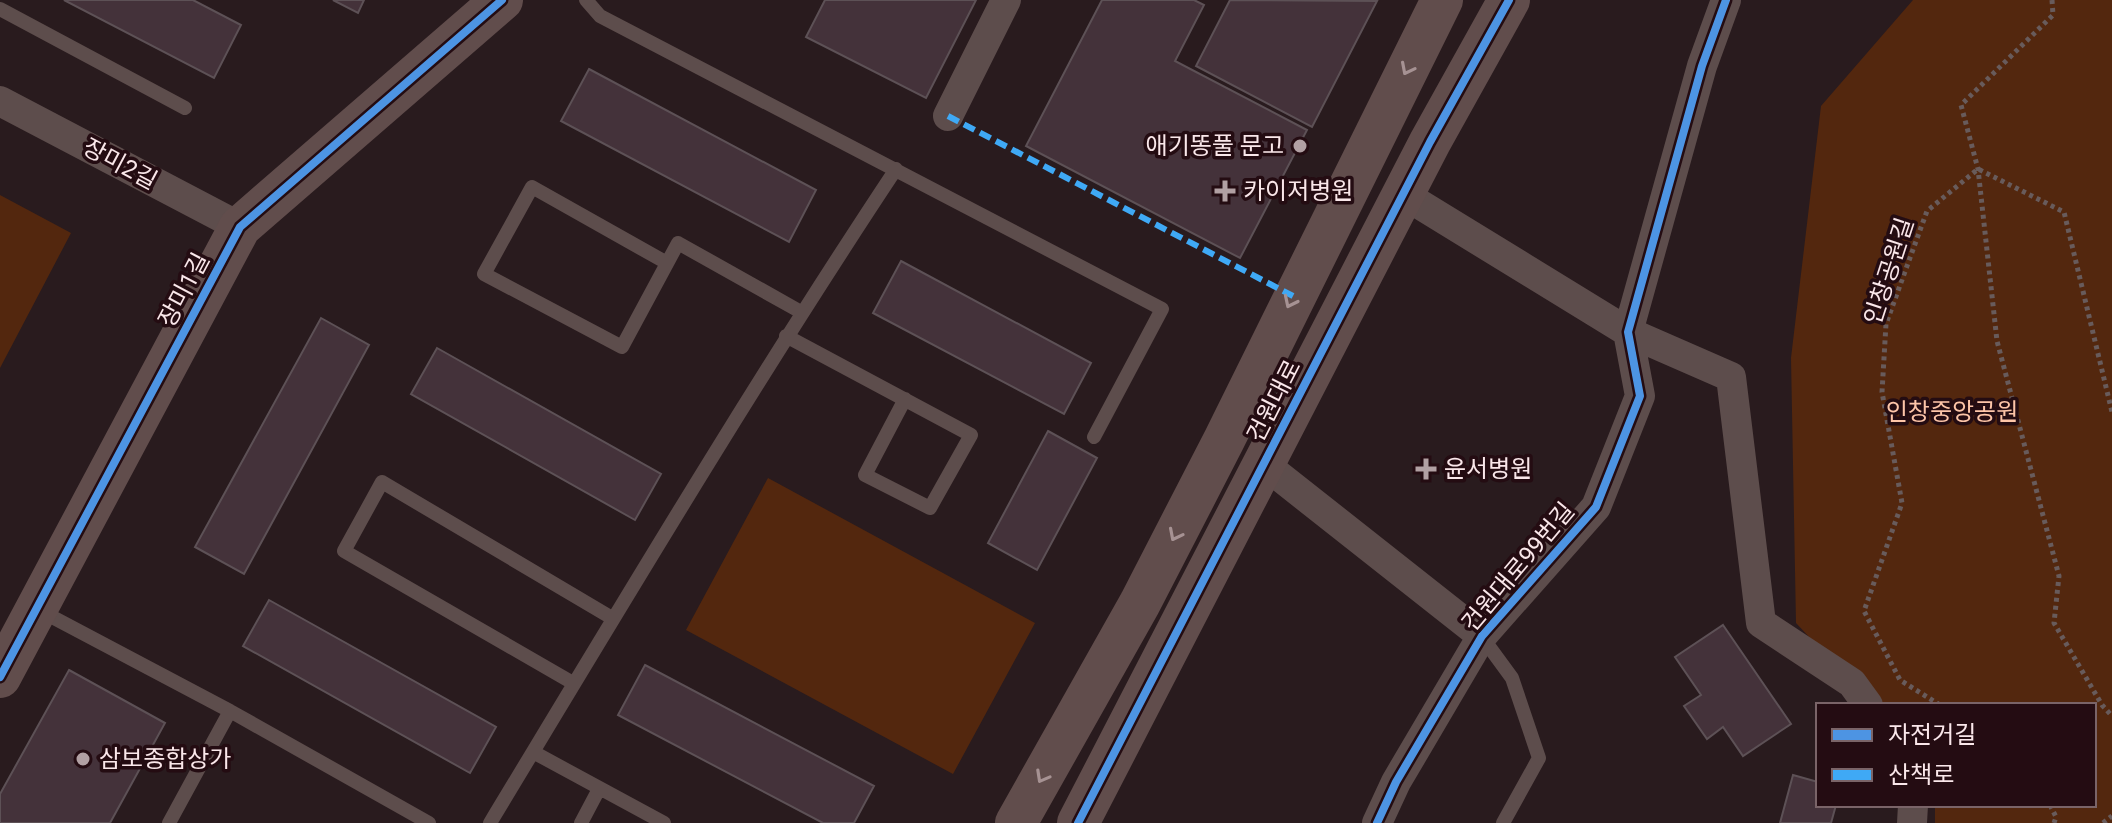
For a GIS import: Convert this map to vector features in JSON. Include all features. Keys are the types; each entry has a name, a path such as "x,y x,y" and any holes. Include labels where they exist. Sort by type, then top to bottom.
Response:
{"street":[{"name":"장미1길","path":"0,677 240,227 502,0"},
{"path":"948,116 1006,0"},
{"name":"건원대로","path":"1016,823 1140,603 1442,0"},
{"name":"건원대로","path":"1078,823 1403,194 1509,0"},
{"name":"건원대로99번길","path":"1377,823 1396,782 1482,636 1596,507 1640,396 1628,332 1702,66 1726,0"},
{"name":"장미2길","path":"0,101 240,227"},
{"path":"1403,194 1628,332 1731,377 1761,623 1852,683 1867,703"},
{"path":"1264,464 1482,636"}],"lane":[{"path":"586,0 600,16 1162,309 1094,437"},
{"path":"0,9 185,108"},
{"path":"490,823 786,336 896,169"},
{"path":"667,263 532,187 484,274 622,347 678,243 801,312"},
{"path":"786,336 905,399 971,435 930,508 865,475 905,399"},
{"path":"573,683 344,551 382,482 612,618"},
{"path":"35,608 230,711 429,823"},
{"path":"1482,636 1512,678 1539,758 1503,823"},
{"path":"169,823 230,711"},
{"path":"533,752 664,823"},
{"path":"581,823 599,789"}],"path":[{"path":"2052,0 2053,15 1961,105 1978,169 1997,341 2059,576 2054,623 2102,705 2112,716"},
{"path":"1978,169 2064,212 2112,412"},
{"path":"2103,823 2112,816"}],"green space":[{"name":"인창중앙공원","path":"1913,0 2112,0 2112,823 1935,823 1935,807 2096,807 2096,703 1871,703 1796,623 1791,358 1821,106"},
{"path":"0,195 71,233 0,368"},
{"path":"768,478 1035,623 953,774 686,630"}],"building":[{"path":"64,0 193,0 241,25 214,78"},
{"path":"333,0 364,0 358,13"},
{"path":"825,0 976,0 926,98 806,37"},
{"path":"1102,0 1194,0 1204,5 1175,61 1307,130 1240,258 1026,146"},
{"path":"1230,0 1377,1 1312,127 1196,66"},
{"path":"589,69 816,190 789,242 561,121"},
{"path":"901,261 1091,363 1064,414 873,313"},
{"path":"321,318 369,345 244,574 195,547"},
{"path":"437,348 661,474 635,520 411,394"},
{"path":"1048,431 1097,458 1037,570 988,543"},
{"path":"269,600 496,727 470,773 243,646"},
{"path":"1723,625 1791,724 1743,756 1723,727 1707,739 1684,706 1701,695 1675,657"},
{"path":"645,665 874,786 854,823 823,823 618,715"},
{"name":"삼보종합상가","path":"69,670 165,723 110,823 0,823 0,794"},
{"path":"1793,775 1816,781 1816,807 1835,807 1831,823 1780,823"}],"marked path":[{"path":"948,116 1293,296"}],"cycle path":[{"path":"0,677 240,227 502,0"},
{"path":"1078,823 1430,142 1509,0"},
{"path":"1377,823 1396,782 1482,636 1596,507 1640,396 1628,332 1702,66 1726,0"}],"place":[{"name":"애기똥풀 문고","path":"1300,146"},
{"name":"카이저병원","path":"1225,191"},
{"name":"윤서병원","path":"1426,469"},
{"name":"삼보종합상가","path":"83,759"}]}
